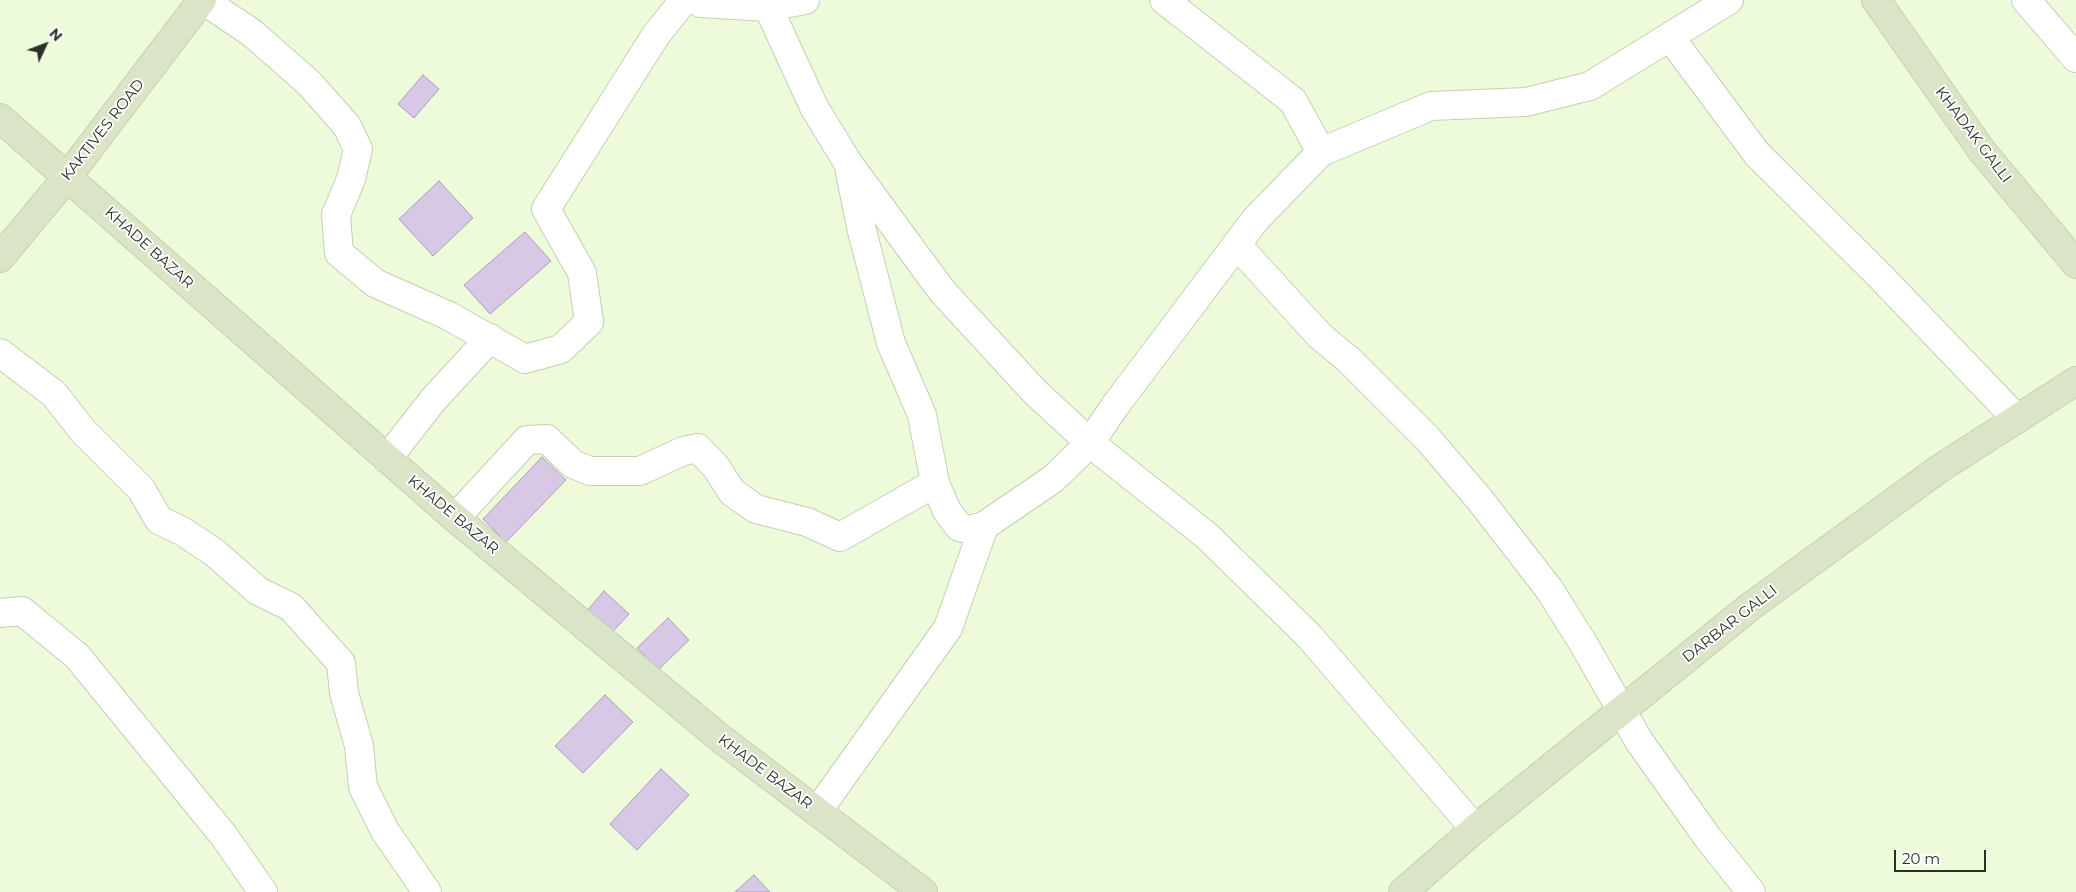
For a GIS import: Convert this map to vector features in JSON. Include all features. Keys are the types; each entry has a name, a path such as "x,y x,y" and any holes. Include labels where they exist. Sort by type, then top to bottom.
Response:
{"main road":[{"name":"KAKTIVES ROAD","path":"0,258 68,176 203,0"},
{"name":"KHADAK GALLI","path":"1876,0 1982,151 2076,264"},
{"name":"KHADE BAZAR","path":"0,118 455,518 720,738 922,892"},
{"name":"DARBAR GALLI","path":"1403,892 1475,828 1751,606 1939,470 2076,381"}],"street":[{"path":"203,0 252,33 302,76 348,126 358,149 351,179 336,215 338,253 375,284 449,316 525,359 561,349 589,322 582,274 546,209 656,35 684,0"},
{"path":"696,0 700,3 768,3 804,0"},
{"path":"1164,0 1293,102 1321,152"},
{"path":"848,163 862,232 891,344 922,415 935,483 947,511 960,527 971,530 984,526 1053,479 1090,443 1115,406 1255,220 1321,152 1431,106 1526,102 1590,86 1729,0"},
{"path":"2026,0 2076,58"},
{"path":"768,3 814,107 848,163 942,291 1035,392 1090,443 1207,536 1309,636 1475,828"},
{"path":"1670,37 1757,154 1879,274 2017,419"},
{"path":"1237,244 1320,336 1349,360 1427,438 1480,500 1549,589 1583,643 1639,741 1751,892"},
{"path":"387,459 433,400 490,338"},
{"path":"0,353 54,394 83,431 141,489 159,520 182,531 215,554 258,591 290,607 341,663 344,693 360,746 363,787 385,831 428,892"},
{"path":"455,518 526,440 547,439 572,464 590,471 640,471 683,451 698,448 716,467 732,492 756,508 807,522 840,537 935,483"},
{"path":"817,812 948,628 984,526"},
{"path":"0,613 22,611 77,656 224,836 263,892"}],"building":[{"path":"423,75 439,89 414,118 398,104"},
{"path":"439,181 473,218 433,256 399,219"},
{"path":"525,232 551,261 490,314 464,285"},
{"path":"542,457 566,480 506,542 483,519"},
{"path":"604,591 629,614 604,641 580,619"},
{"path":"668,618 689,640 658,670 637,648"},
{"path":"605,695 633,722 583,773 555,746"},
{"path":"661,769 689,795 637,850 610,824"},
{"path":"754,875 770,892 735,892"}]}
